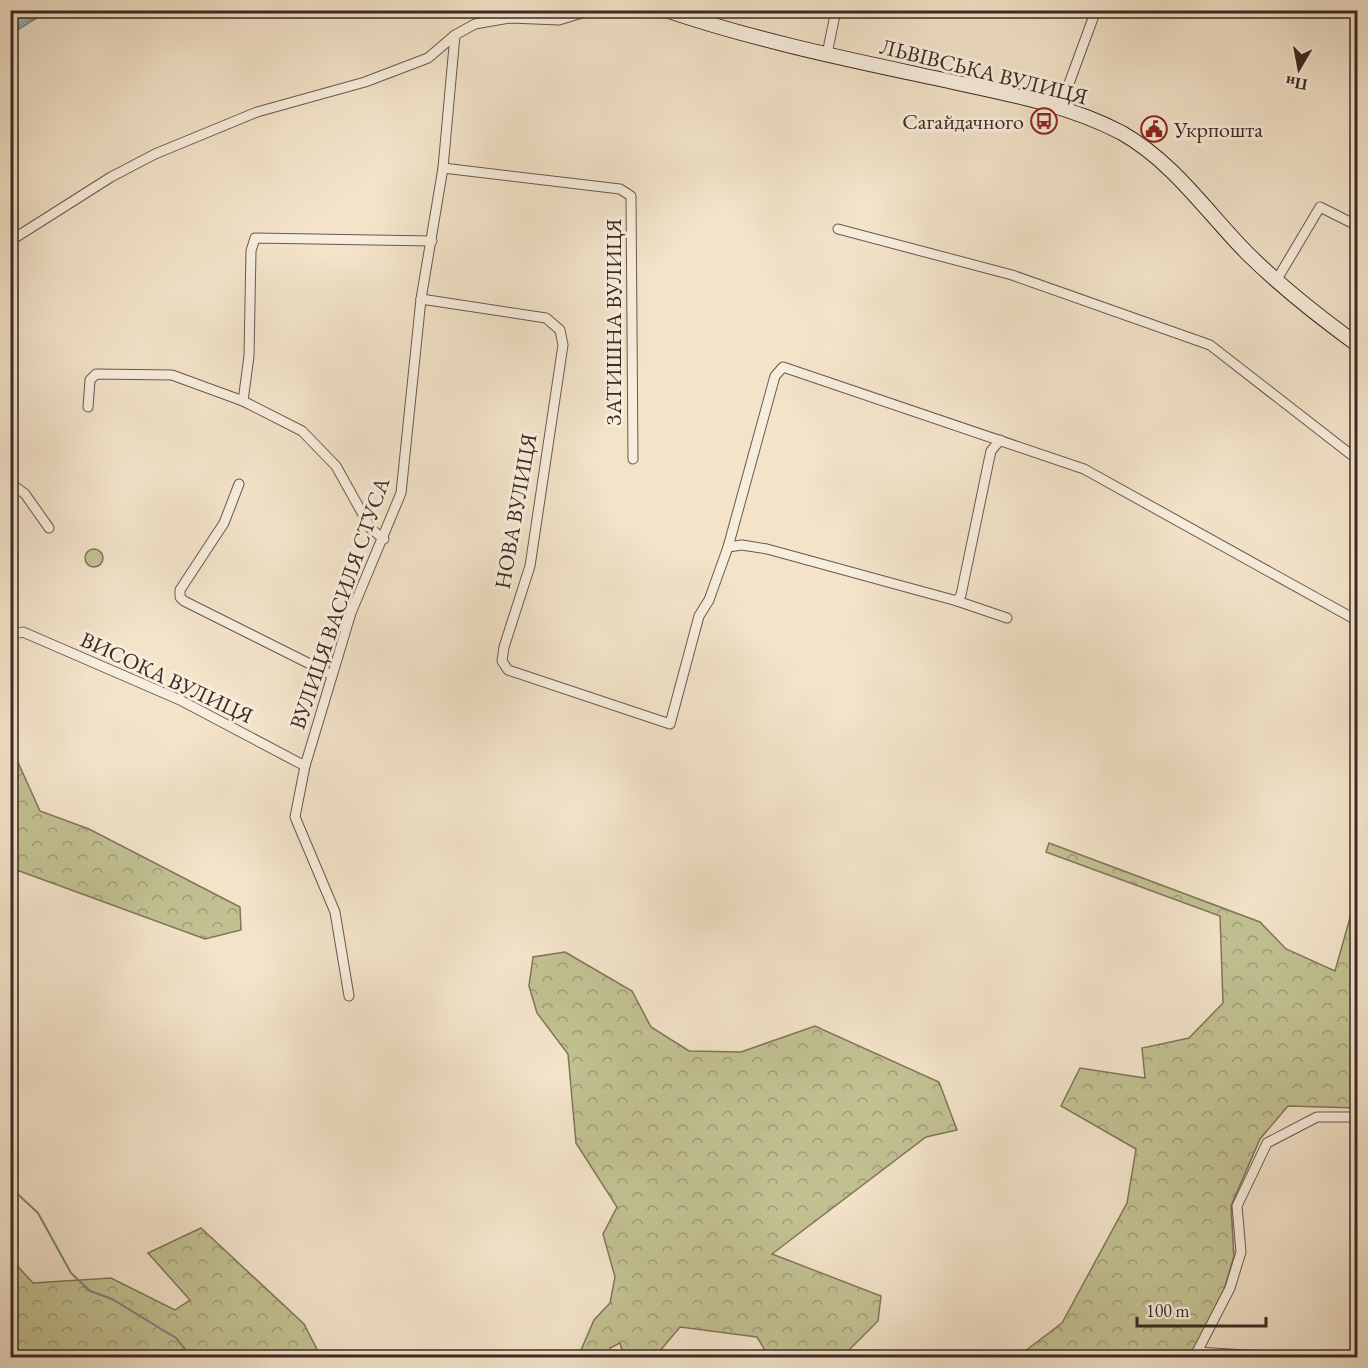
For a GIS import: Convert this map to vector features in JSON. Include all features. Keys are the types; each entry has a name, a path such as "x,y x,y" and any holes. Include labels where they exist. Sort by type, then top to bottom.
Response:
{"main road":[{"name":"ЛЬВІВСЬКА ВУЛИЦЯ","path":"666,10 717,27 1060,108 1123,134 1168,166 1276,281 1312,312 1358,345"}],"street":[{"path":"10,241 111,177 155,154 257,112 365,82 428,58 455,35 475,24 510,18 559,20 592,10"},
{"path":"827,54 836,10"},
{"path":"1060,108 1096,10"},
{"name":"ВУЛИЦЯ ВАСИЛЯ СТУСА","path":"349,996 335,912 295,817 305,766 351,613 384,539 401,493 421,299 443,168 455,35"},
{"name":"ЗАТИШНА ВУЛИЦЯ","path":"443,168 620,189 631,196 633,459"},
{"path":"1276,281 1320,207 1358,226"},
{"path":"838,229 1012,275 1210,345 1358,460"},
{"path":"243,401 249,356 250,250 255,238 432,241"},
{"name":"НОВА ВУЛИЦЯ","path":"421,299 546,318 560,330 563,345 530,566 504,648 502,662 508,670 670,724 699,616 709,600 728,547"},
{"path":"1007,618 957,601 767,549 742,544 728,547 775,376 783,367 1084,469 1358,621"},
{"path":"88,407 90,380 96,374 172,375 243,401 302,431 336,466 371,529 384,539"},
{"path":"957,601 961,595 991,451 1000,440"},
{"path":"10,483 25,494 49,528"},
{"path":"239,484 224,523 180,590 180,597 332,675"},
{"name":"ВИСОКА ВУЛИЦЯ","path":"10,635 23,632 180,700 305,766"},
{"path":"1296,1358 1195,1354 1230,1288 1241,1252 1237,1206 1267,1143 1317,1117 1358,1117"}],"green space":[{"path":"94,549 100,552 103,558 100,564 94,567 88,564 85,558 88,552"},
{"path":"11,753 16,758 40,811 89,829 240,907 241,930 205,939 11,868"},
{"path":"1049,843 1260,922 1286,949 1335,971 1357,893 1357,1108 1288,1106 1260,1139 1231,1206 1234,1256 1224,1290 1190,1357 1016,1358 1062,1323 1127,1203 1136,1149 1061,1106 1080,1068 1145,1078 1142,1048 1189,1038 1223,1003 1220,916 1046,852"},
{"path":"565,952 632,991 651,1027 689,1051 741,1052 815,1026 939,1082 957,1130 926,1137 772,1254 881,1296 878,1321 842,1357 769,1357 757,1337 680,1327 659,1352 663,1357 624,1357 620,1343 610,1348 609,1357 578,1357 594,1320 610,1303 615,1277 603,1234 617,1207 576,1143 568,1054 537,1013 529,986 533,957"},
{"path":"201,1228 304,1324 321,1357 11,1357 11,1259 33,1283 111,1278 175,1310 190,1300 148,1253"}],"water":[{"path":"16,11 48,11 11,34 11,14"}],"waterway":[{"path":"10,1187 38,1213 71,1273 90,1291 112,1299 176,1338 192,1358"}],"place":[{"name":"Сагайдачного","path":"1044,121"},
{"name":"Укрпошта","path":"1154,129"}]}
